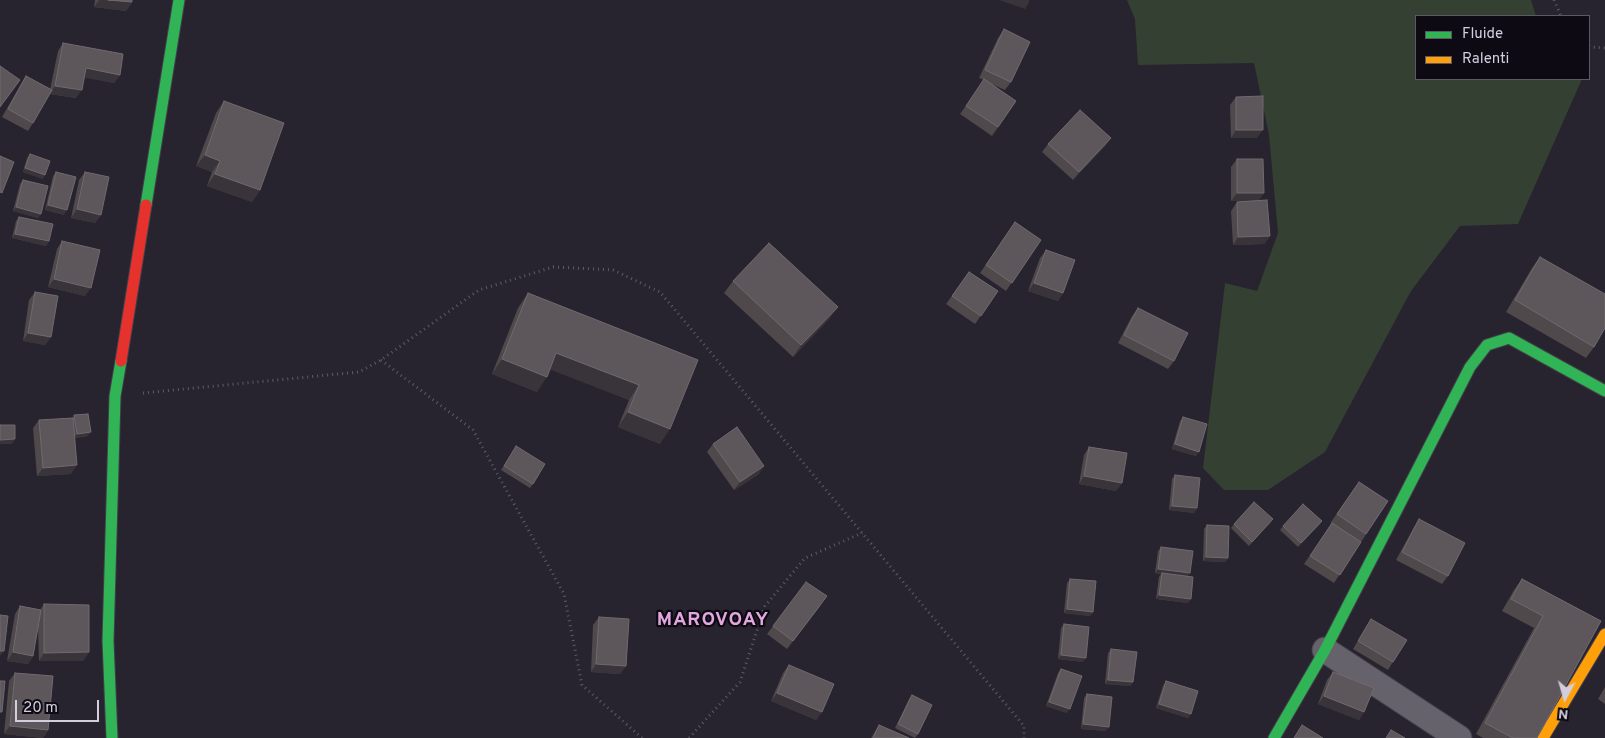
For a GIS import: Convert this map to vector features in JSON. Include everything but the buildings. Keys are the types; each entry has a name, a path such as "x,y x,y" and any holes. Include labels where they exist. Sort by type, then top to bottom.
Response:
{"street":[{"path":"112,738 108,641 115,396 179,0"},
{"path":"1274,738 1325,650 1470,368 1487,345 1509,338 1605,391"},
{"path":"1543,738 1605,634"},
{"path":"1325,650 1459,738"}],"path":[{"path":"1554,0 1561,15"},
{"path":"1590,46 1605,48"},
{"path":"115,396 359,372 381,360 479,290 552,267 613,270 660,292 1024,726 1024,738"},
{"path":"381,360 473,430 564,594 582,685 642,738"},
{"path":"689,738 740,682 765,606 805,558 862,532"}],"green space":[{"path":"1127,0 1531,0 1536,15 1415,15 1415,80 1582,80 1518,224 1460,226 1411,291 1325,452 1268,490 1224,490 1203,468 1225,283 1257,291 1278,233 1269,135 1254,63 1138,65 1135,19"}],"traffic: fast":[{"path":"146,205 179,0"},
{"path":"1274,738 1325,650 1470,367 1487,345 1509,338 1605,391"},
{"path":"112,738 108,641 115,396 121,361"}],"traffic: slow":[{"path":"1543,738 1605,634"}],"traffic: jam":[{"path":"121,361 146,205"}],"district":[{"name":"MAROVOAY","path":"713,621"}]}
